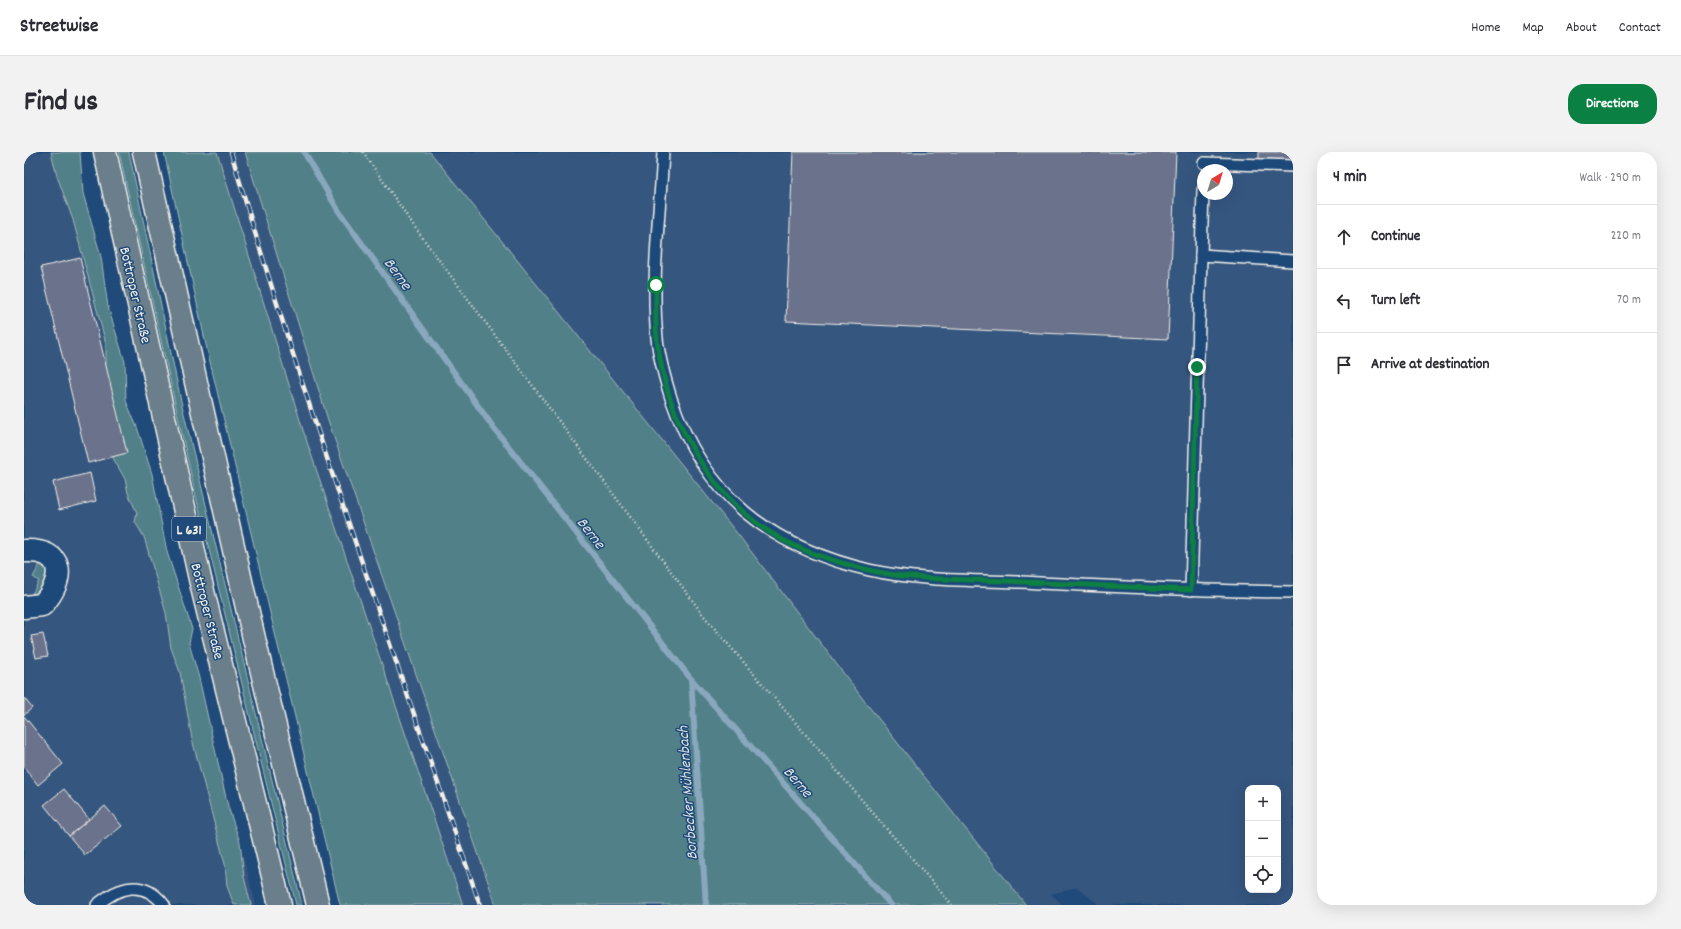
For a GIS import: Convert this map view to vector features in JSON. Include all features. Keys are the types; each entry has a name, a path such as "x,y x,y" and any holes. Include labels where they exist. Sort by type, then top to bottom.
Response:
{"main road":[{"name":"Bottroper Straße","path":"105,152 200,579 280,905"},
{"name":"L 631","path":"144,152 254,643 318,905"}],"street":[{"path":"24,607 42,605 52,594 59,572 54,562 48,555 28,547"}],"lane":[{"path":"663,152 656,285 657,339 665,380 681,427 704,467 729,498 781,539 802,549 870,570 918,577 1191,590 1293,592"},
{"path":"1204,162 1293,166"},
{"path":"1191,590 1203,200"},
{"path":"1201,255 1293,261"},
{"path":"97,905 113,893 136,887 146,889 158,897 164,905"}],"path":[{"path":"363,152 416,229 704,616 952,905"}],"shaded area":[{"path":"24,152 51,152 57,176 73,220 256,905 24,905"},
{"path":"217,152 245,152 328,420 496,905 463,905 303,430"},
{"path":"430,152 1293,152 1293,905 1099,905 1077,887 1051,894 1063,905 1026,905 866,703 740,537"}],"green space":[{"path":"51,152 80,152 83,193 101,257 108,307 125,362 126,401 137,427 152,474 167,552 192,629 189,643 199,678 228,807 240,842 244,877 251,905 234,905 227,886 225,864 192,739 180,672 171,648 166,613 144,537 135,522 137,513 128,493 125,479 113,458 106,382 106,344 73,220 57,176"},
{"path":"119,152 129,152 181,401 302,905 296,905 194,488"},
{"path":"164,152 217,152 303,430 463,905 340,905 206,345"},
{"path":"245,152 430,152 740,537 866,703 1026,905 496,905 328,420"},
{"path":"41,563 47,566 48,576 39,592 32,594 39,581 33,577"}],"building":[{"path":"793,152 1176,152 1168,339 786,321"},
{"path":"1259,152 1293,152 1293,164 1259,163"},
{"path":"80,258 127,453 88,463 41,267"},
{"path":"90,473 96,501 59,510 53,482"},
{"path":"43,634 48,656 36,658 31,636"},
{"path":"24,698 32,708 24,715"},
{"path":"24,716 63,764 38,785 24,767"},
{"path":"64,789 89,819 69,836 44,805"},
{"path":"105,806 122,826 85,855 69,836"}],"waterway":[{"name":"Berne","path":"304,152 338,210 493,427 691,679 891,905"},
{"name":"Borbecker Mühlenbach","path":"691,679 706,905"}],"railway":[{"path":"231,152 259,247 320,436 480,905"}],"route":[{"path":"656,285 657,339 665,380 681,427 704,467 729,498 781,539 802,549 833,560 870,570 918,577 1191,590 1197,367"}]}
